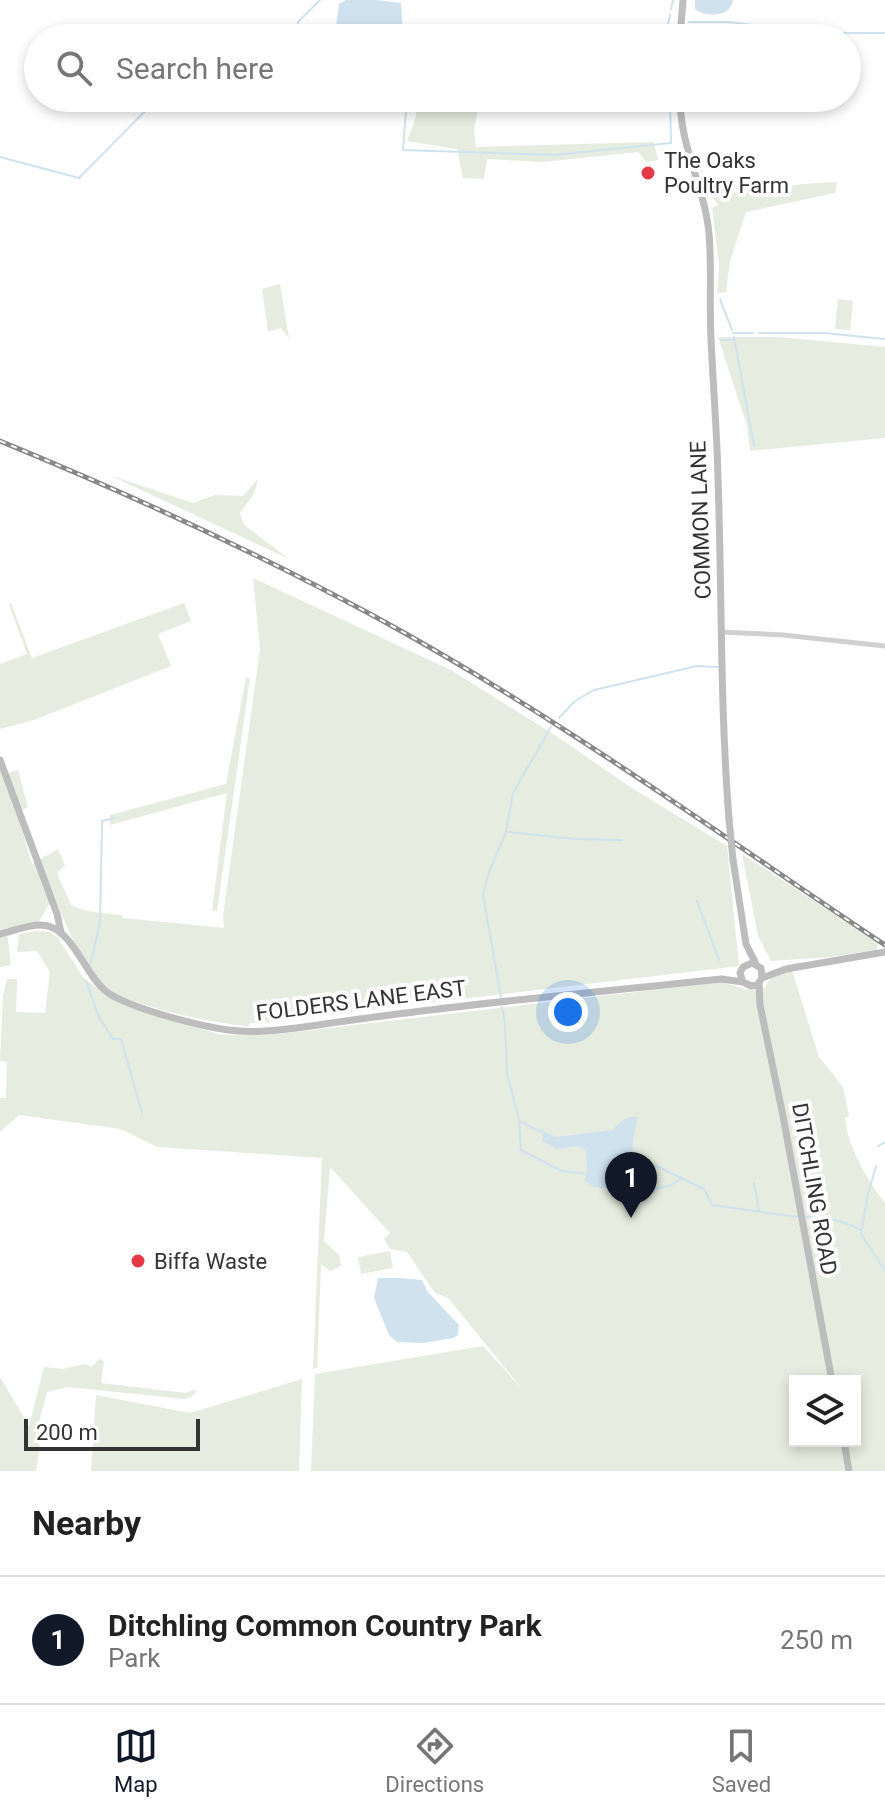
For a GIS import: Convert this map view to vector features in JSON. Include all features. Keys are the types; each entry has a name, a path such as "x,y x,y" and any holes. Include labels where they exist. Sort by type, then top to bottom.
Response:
{"main road":[{"path":"681,24 683,0"},
{"name":"COMMON LANE","path":"680,112 684,143 709,232 729,819 746,944 742,968"},
{"path":"0,760 61,932"},
{"path":"41,925 55,909"},
{"path":"0,934 41,925 61,932"},
{"name":"FOLDERS LANE EAST","path":"61,932 98,984 111,995 154,1011 234,1030 280,1030 449,1008 721,979 744,983"},
{"name":"COMMON LANE","path":"746,944 757,965"},
{"path":"786,969 754,986 744,983 740,977 742,968 749,964 786,969 885,952"},
{"path":"757,965 762,971 761,980"},
{"name":"FOLDERS LANE EAST","path":"721,979 742,968"},
{"name":"DITCHLING ROAD","path":"761,980 760,1005 831,1375"},
{"name":"DITCHLING ROAD","path":"744,983 760,1005"},
{"path":"845,1447 849,1471"}],"street":[{"path":"721,632 885,646"}],"shaded area":[{"path":"416,112 477,112 474,130 476,147 654,142 658,160 646,162 638,152 543,162 487,159 484,179 463,178 457,149 407,141"},
{"path":"698,166 721,193 837,182 835,193 746,212 730,261 726,292 717,293 719,264 712,208 718,205"},
{"path":"280,284 289,338 281,328 268,332 262,289"},
{"path":"838,299 853,301 850,330 835,329"},
{"path":"718,337 779,337 885,347 885,438 750,451 747,426"},
{"path":"109,475 193,503 215,495 243,496 258,479 254,494 240,513 244,525 289,559"},
{"path":"253,578 451,670 727,846 739,966 251,1023 248,1026 235,1025 152,1007 132,1001 106,987 82,956 54,896 38,923 7,932 11,965 0,967 0,763 6,774 18,770 28,807 17,812 32,864 58,849 65,865 57,873 71,905 121,915 123,918 224,928 223,916 260,649"},
{"path":"11,603 32,658 184,603 191,621 158,634 171,666 34,720 0,729 0,664 27,654"},
{"path":"246,678 250,678 217,911 212,910 227,793 110,825 110,815 226,784"},
{"path":"742,854 879,943 876,950 771,961 758,936"},
{"path":"50,932 58,938 83,977 105,994 148,1013 222,1035 278,1034 721,982 749,990 764,988 771,978 792,970 819,1057 843,1087 849,1116 845,1118 854,1152 885,1203 885,1471 311,1471 315,1374 483,1346 523,1390 448,1298 435,1293 407,1252 390,1249 384,1239 390,1233 330,1167 324,1241 339,1255 341,1266 330,1271 321,1264 317,1368 313,1369 322,1158 157,1147 121,1129 19,1115 0,1132 0,1098 6,1098 7,1062 0,1061 3,996 7,979 17,979 16,1012 45,1013 50,972 37,951 17,952 19,934"},
{"path":"390,1251 393,1268 361,1274 358,1257"},
{"path":"99,1359 104,1361 101,1383 186,1393 195,1389 196,1392 184,1399 68,1387 47,1392 35,1437 40,1446 36,1471 0,1471 0,1377 29,1426 44,1367 62,1369 85,1364 92,1367"},
{"path":"302,1379 299,1471 91,1471 96,1395 190,1413"}],"water":[{"path":"346,0 401,3 402,24 336,24 339,4"},
{"path":"695,0 733,0 728,10 712,15 695,9"},
{"path":"638,1116 633,1141 634,1177 626,1195 610,1187 593,1186 584,1180 587,1174 586,1150 577,1146 557,1149 542,1141 544,1132 557,1137 612,1130 624,1119"},
{"path":"378,1278 422,1280 427,1291 459,1325 458,1335 423,1343 397,1342 389,1335 374,1298"}],"waterway":[{"path":"298,24 320,0"},
{"path":"671,9 673,0"},
{"path":"668,24 670,15"},
{"path":"689,22 745,24"},
{"path":"861,33 885,33"},
{"path":"0,157 79,178 144,112"},
{"path":"406,112 403,150 554,155 671,143 670,112"},
{"path":"720,299 732,330"},
{"path":"733,333 753,333"},
{"path":"759,333 824,333 885,339"},
{"path":"734,337 754,446"},
{"path":"721,340 732,340"},
{"path":"559,718 575,701 594,690 697,666 719,667"},
{"path":"501,997 483,895 506,832 513,793 551,727"},
{"path":"90,966 100,923 102,821 114,818"},
{"path":"507,832 622,840"},
{"path":"697,901 719,960"},
{"path":"86,981 99,1017 113,1039 121,1039 142,1113"},
{"path":"502,1007 507,1073 519,1120 521,1150 562,1171 587,1174"},
{"path":"520,1121 544,1132"},
{"path":"878,1146 885,1142"},
{"path":"652,1164 704,1189 712,1205 799,1217"},
{"path":"876,1166 861,1234 885,1271"},
{"path":"626,1195 669,1186 681,1179"},
{"path":"754,1183 759,1211"},
{"path":"806,1217 835,1220 862,1231"}],"railway":[{"path":"0,441 235,545 439,652 632,774 885,945"}],"place":[{"name":"The Oaks Poultry Farm","path":"648,173"},
{"name":"Ditchling Common Country Park","path":"631,1218"},
{"name":"Biffa Waste","path":"138,1261"}]}
